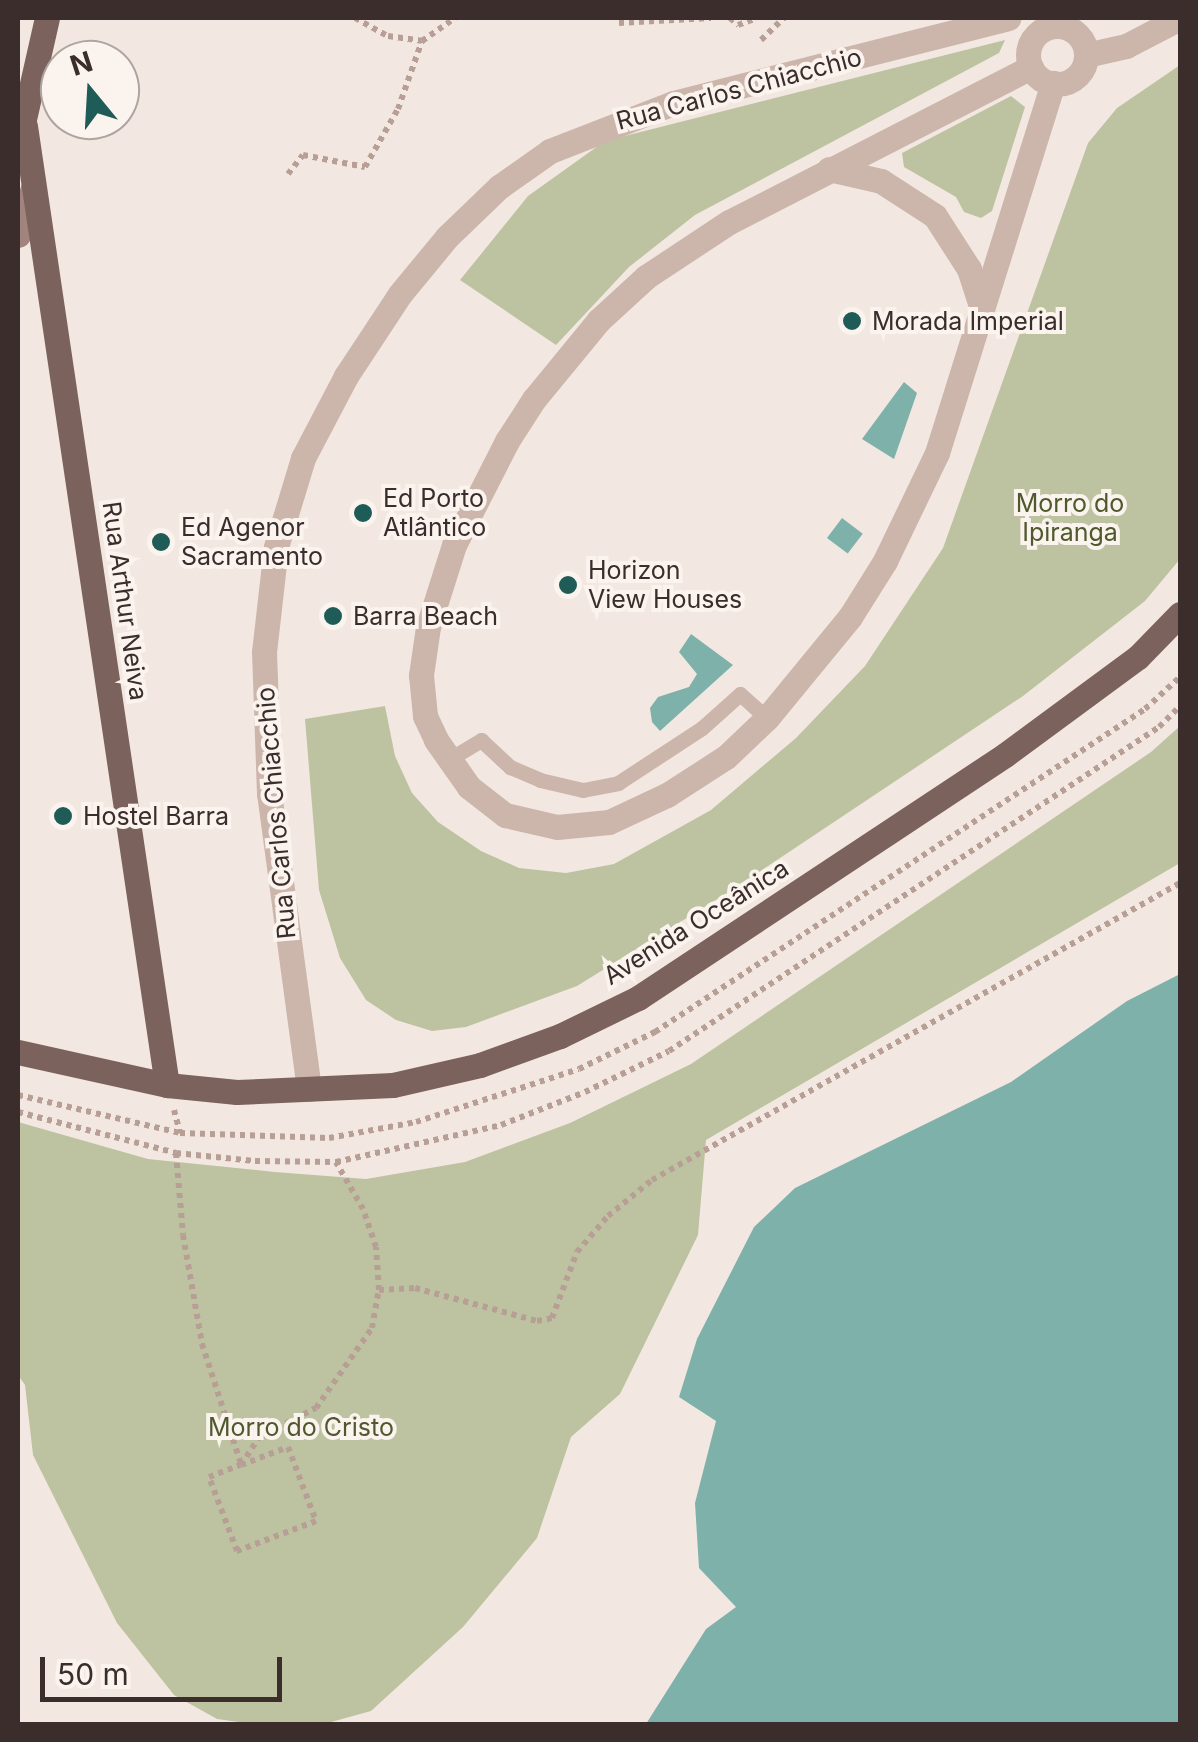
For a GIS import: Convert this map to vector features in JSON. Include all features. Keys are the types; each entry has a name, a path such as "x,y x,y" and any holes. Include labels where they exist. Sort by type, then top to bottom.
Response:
{"main road":[{"name":"Rua Arthur Neiva","path":"47,18 21,136 33,188 167,1085"},
{"name":"Avenida Oceânica","path":"18,1052 167,1085 237,1092 393,1085 480,1064 560,1036 638,998 1004,756 1138,657 1180,614"}],"street":[{"name":"Rua Carlos Chiacchio","path":"309,1089 268,794 264,652 276,546 303,458 357,359 400,294 447,237 499,186 550,150 673,103 1008,18"},
{"path":"1086,55 1074,31 1043,23 1029,49 1031,67 1053,84 1072,80 1086,55 1126,46 1180,18"},
{"path":"1031,67 729,222 646,277 567,356 506,441 454,545 428,627 421,675 425,716 448,760 468,786 505,815 557,828 609,822 666,795 726,757 767,718 850,618 885,562 937,453 1053,84"},
{"path":"830,169 881,181 935,216 970,269 981,307"},
{"path":"18,235 33,188"}],"lane":[{"path":"448,760 480,740 510,767 540,780 583,790 618,783 702,728 740,694 767,718"}],"path":[{"path":"355,18 388,36 422,41"},
{"path":"288,174 303,154 365,166 398,109 422,41 455,18"},
{"path":"619,22 711,18"},
{"path":"730,18 738,25 757,18"},
{"path":"761,40 784,18"},
{"path":"379,1290 415,1288 537,1321 552,1318 577,1252 608,1216 652,1180 1180,883"},
{"path":"176,1153 183,1236 202,1344 241,1465"},
{"path":"241,1465 288,1447 316,1521 238,1551 210,1477 241,1465 259,1437 316,1408 348,1369 372,1328 379,1290 376,1247 362,1210 336,1162"}],"green space":[{"path":"1005,40 999,53 695,215 629,267 556,345 460,280 528,196 605,141"},
{"name":"Morro do Ipiranga","path":"1180,65 1180,559 1145,601 1023,696 732,890 577,986 466,1027 432,1031 396,1020 366,1000 340,958 319,890 305,719 385,706 395,756 412,793 438,822 481,851 519,868 566,873 614,864 711,810 796,738 865,666 943,548 1088,143 1117,108"},
{"path":"1011,96 1025,107 992,211 981,218 964,212 956,197 904,167 902,153"},
{"name":"Morro do Cristo","path":"1180,726 1180,863 706,1140 698,1235 620,1394 571,1437 537,1538 463,1627 371,1711 324,1724 253,1724 217,1719 174,1695 117,1623 33,1455 25,1385 18,1375 18,1122 148,1159 275,1172 366,1179 465,1162 570,1123 691,1064 1151,752"}],"water":[{"path":"904,382 917,393 894,459 862,439"},
{"path":"842,518 863,534 848,554 827,538"},
{"path":"691,634 733,665 660,731 652,722 650,708 658,697 689,687 697,674 679,652"},
{"path":"1180,974 1180,1724 646,1724 706,1629 736,1607 699,1568 695,1503 716,1421 679,1397 697,1339 754,1227 795,1188 1011,1082 1127,1001"}],"place":[{"name":"Morada Imperial","path":"852,321"},
{"name":"Ed Porto Atlântico","path":"363,513"},
{"name":"Ed Agenor Sacramento","path":"161,542"},
{"name":"Horizon View Houses","path":"568,585"},
{"name":"Barra Beach","path":"333,616"},
{"name":"Hostel Barra","path":"63,816"}]}
